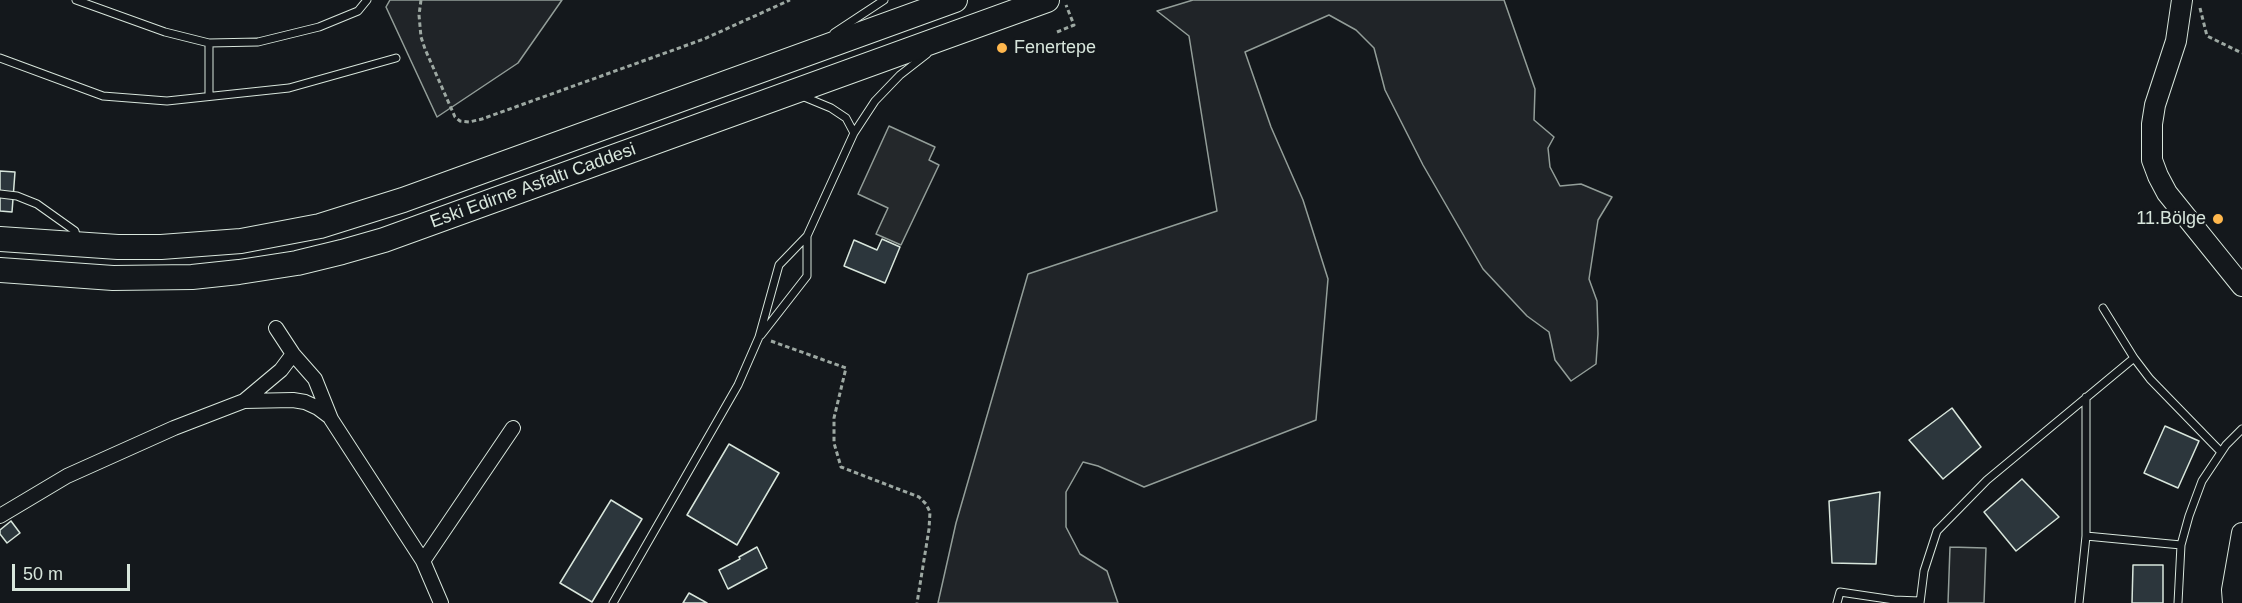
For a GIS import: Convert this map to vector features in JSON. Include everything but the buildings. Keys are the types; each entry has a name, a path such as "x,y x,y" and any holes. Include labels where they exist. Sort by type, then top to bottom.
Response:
{"highway":[{"name":"Eski Edirne Asfaltı Caddesi","path":"0,239 78,245 161,247 208,244 284,234 320,226 394,203 955,0"},
{"name":"Eski Edirne Asfaltı Caddesi","path":"0,270 146,278 239,272 297,263 384,240 1047,0"}],"main road":[{"path":"2190,0 2155,105 2152,124 2152,160 2167,193 2242,286"},
{"path":"2233,603 2232,590 2242,533"}],"street":[{"path":"276,328 293,354 315,379 332,418 423,561 441,603"},
{"path":"0,516 67,476 174,428 244,401 281,370 293,354"},
{"path":"244,401 305,402 332,418"},
{"path":"423,561 513,428"}],"lane":[{"path":"76,0 165,32 208,44 258,42 319,27 358,11 367,0"},
{"path":"799,56 884,0"},
{"path":"613,603 738,384 759,337 779,265 807,236 854,133 875,101 900,75 958,32"},
{"path":"208,44 209,96"},
{"path":"0,58 103,96 167,101 288,88 396,58"},
{"path":"791,92 831,108 846,118 854,133"},
{"path":"0,194 17,196 55,215 75,231 78,245"},
{"path":"759,337 807,276 807,236"},
{"path":"2103,308 2150,379 2221,452"},
{"path":"1837,603 1840,592 1920,602 1924,571 1936,531 1987,480 2134,358"},
{"path":"2079,603 2086,536 2086,397"},
{"path":"2178,603 2181,545 2189,516 2202,481 2221,452 2242,429"},
{"path":"2086,536 2181,545"}],"path":[{"path":"421,0 420,26 425,49 455,117 460,121 469,122 704,39 790,0"},
{"path":"1057,32 1074,26 1065,0"},
{"path":"2190,0 2207,36 2242,52"},
{"path":"759,337 846,368 834,418 834,443 841,467 919,498 930,512 917,603"}],"shaded area":[{"path":"390,0 562,0 518,63 437,117 386,7"},
{"path":"1193,0 1504,0 1535,89 1534,120 1554,137 1548,148 1550,167 1560,186 1581,184 1612,197 1598,220 1589,279 1597,301 1596,364 1571,381 1555,360 1549,332 1527,316 1483,269 1423,165 1385,90 1374,48 1356,30 1329,15 1245,52 1271,127 1303,200 1328,279 1316,420 1144,487 1098,466 1083,462 1066,492 1066,527 1080,554 1107,571 1118,603 938,603 956,523 1028,274 1217,211 1189,36 1157,11"},
{"path":"889,126 935,147 929,160 939,165 901,245 876,234 888,208 858,194"},
{"path":"1950,547 1986,548 1984,603 1948,603"}],"place":[{"name":"Fenertepe","path":"1002,48"},
{"name":"11.Bölge","path":"2218,219"}]}
